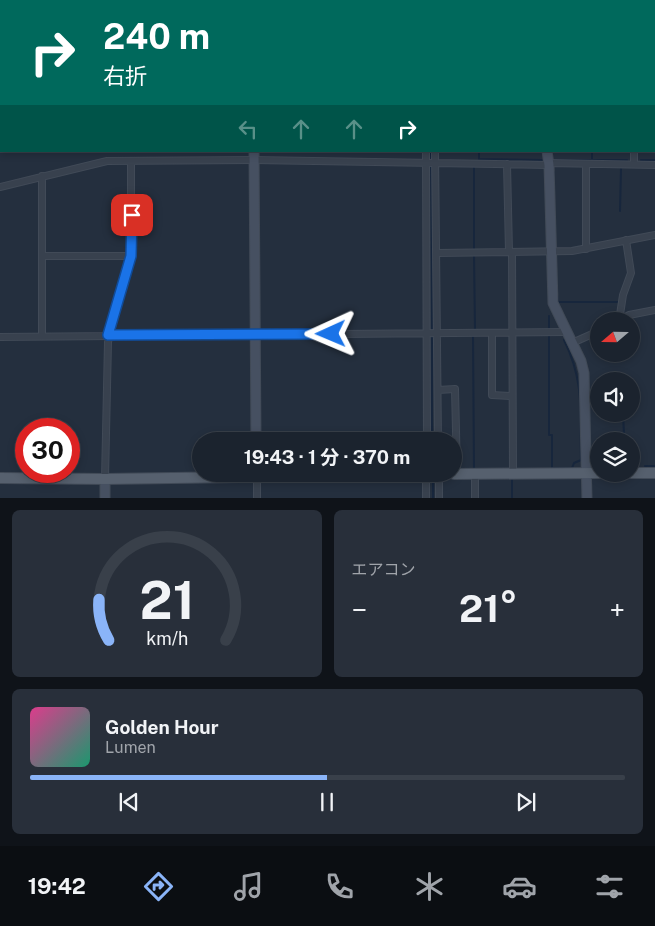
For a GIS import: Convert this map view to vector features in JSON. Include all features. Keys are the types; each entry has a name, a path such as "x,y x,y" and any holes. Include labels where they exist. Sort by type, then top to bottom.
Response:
{"main road":[{"path":"640,473 655,472"},
{"path":"462,474 587,473"},
{"path":"0,478 105,479 192,477"}],"street":[{"path":"426,152 431,163 438,253 427,432"},
{"path":"436,152 431,163 432,333 438,390 438,432"},
{"path":"547,152 553,303 581,362 585,382 587,498"},
{"path":"634,152 634,164"},
{"path":"254,156 256,432"},
{"path":"0,187 94,163 254,156 431,163 655,165"},
{"path":"105,498 108,335 131,256 131,161"},
{"path":"507,164 512,333 512,473"},
{"path":"586,164 586,249"},
{"path":"42,176 42,336"},
{"path":"438,253 586,249 655,235"},
{"path":"620,312 623,295 631,273 626,240"},
{"path":"43,256 131,256"},
{"path":"640,313 655,310"},
{"path":"0,337 566,332"},
{"path":"492,333 492,396 512,396"},
{"path":"572,344 590,335"},
{"path":"438,390 455,389 455,432"},
{"path":"475,473 475,498"},
{"path":"257,482 257,498"},
{"path":"426,498 427,482"},
{"path":"438,482 439,498"}],"waterway":[{"path":"431,152 432,331"},
{"path":"479,152 479,159 542,160"},
{"path":"592,152 592,160"},
{"path":"555,160 627,160"},
{"path":"641,160 655,160"},
{"path":"474,168 474,249"},
{"path":"620,211 621,169"},
{"path":"554,172 554,194"},
{"path":"474,255 475,329"},
{"path":"557,295 558,302 619,302"},
{"path":"549,316 549,328"},
{"path":"549,335 549,435 552,435 552,468 572,468 574,463 581,460 580,398 571,355 564,340"},
{"path":"432,336 432,432"},
{"path":"473,336 474,469"},
{"path":"623,422 624,432"},
{"path":"645,466 654,466"},
{"path":"512,478 512,498"},
{"path":"433,482 433,498"}],"route":[{"path":"132,215 131,256 108,335 331,334"}]}
